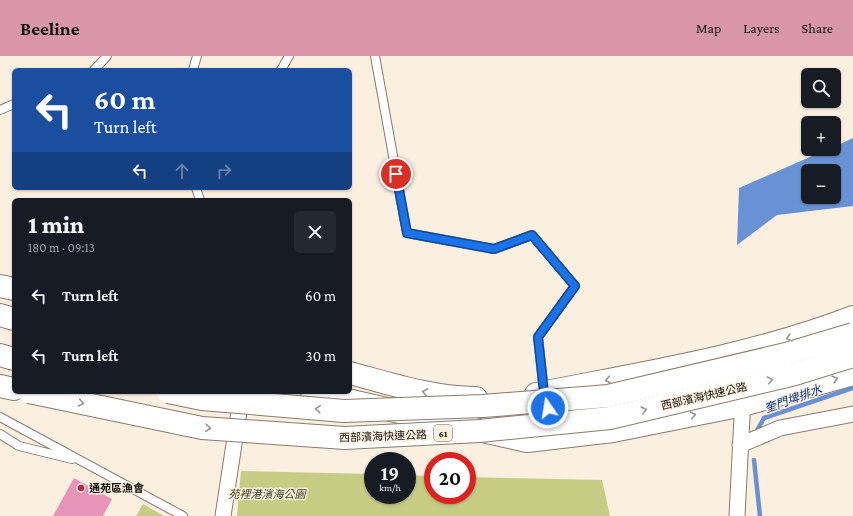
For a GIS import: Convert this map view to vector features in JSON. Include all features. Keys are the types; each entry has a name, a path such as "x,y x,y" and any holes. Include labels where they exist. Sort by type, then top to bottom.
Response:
{"main road":[{"path":"0,286 12,289"},
{"path":"0,316 12,319"},
{"path":"352,374 405,388 453,398 520,397 548,405 821,330 853,317"},
{"name":"西部濱海快速公路","path":"178,394 202,399 344,411 483,406 608,396 786,354 853,334"},
{"path":"0,356 12,358"},
{"name":"西部濱海快速公路","path":"39,394 202,428 345,438 479,431 610,418 795,374 853,356"},
{"path":"321,394 527,441 613,431 743,404 853,374"},
{"path":"0,386 12,389"}],"street":[{"path":"737,516 743,404 743,351"},
{"path":"223,516 242,394"},
{"path":"740,445 780,428 853,414"}],"lane":[{"path":"96,68 107,56"},
{"path":"194,68 197,56"},
{"path":"282,68 289,56"},
{"path":"375,56 407,233 494,249 532,235 575,286 538,337 548,405 556,438"},
{"path":"0,110 12,105"},
{"path":"0,417 183,516"},
{"path":"0,434 19,446 83,462"}],"green space":[{"name":"苑裡港濱海公園","path":"241,471 364,474 364,504 416,504 416,475 424,476 424,504 476,504 476,477 602,480 610,516 237,516"},
{"path":"143,504 164,516 136,516"}],"water":[{"path":"853,138 853,206 777,215 737,245 739,188 812,156 841,156 841,144"}],"building":[{"name":"通苑區漁會","path":"74,478 112,499 103,516 53,516"}],"waterway":[{"name":"奎門埤排水","path":"755,434 764,418 853,388"},
{"name":"奎門埤排水","path":"754,460 760,516"}],"place":[{"name":"通苑區漁會","path":"81,488"}],"route":[{"path":"396,174 407,233 494,249 532,235 575,286 538,337 544,393 548,408"}]}
